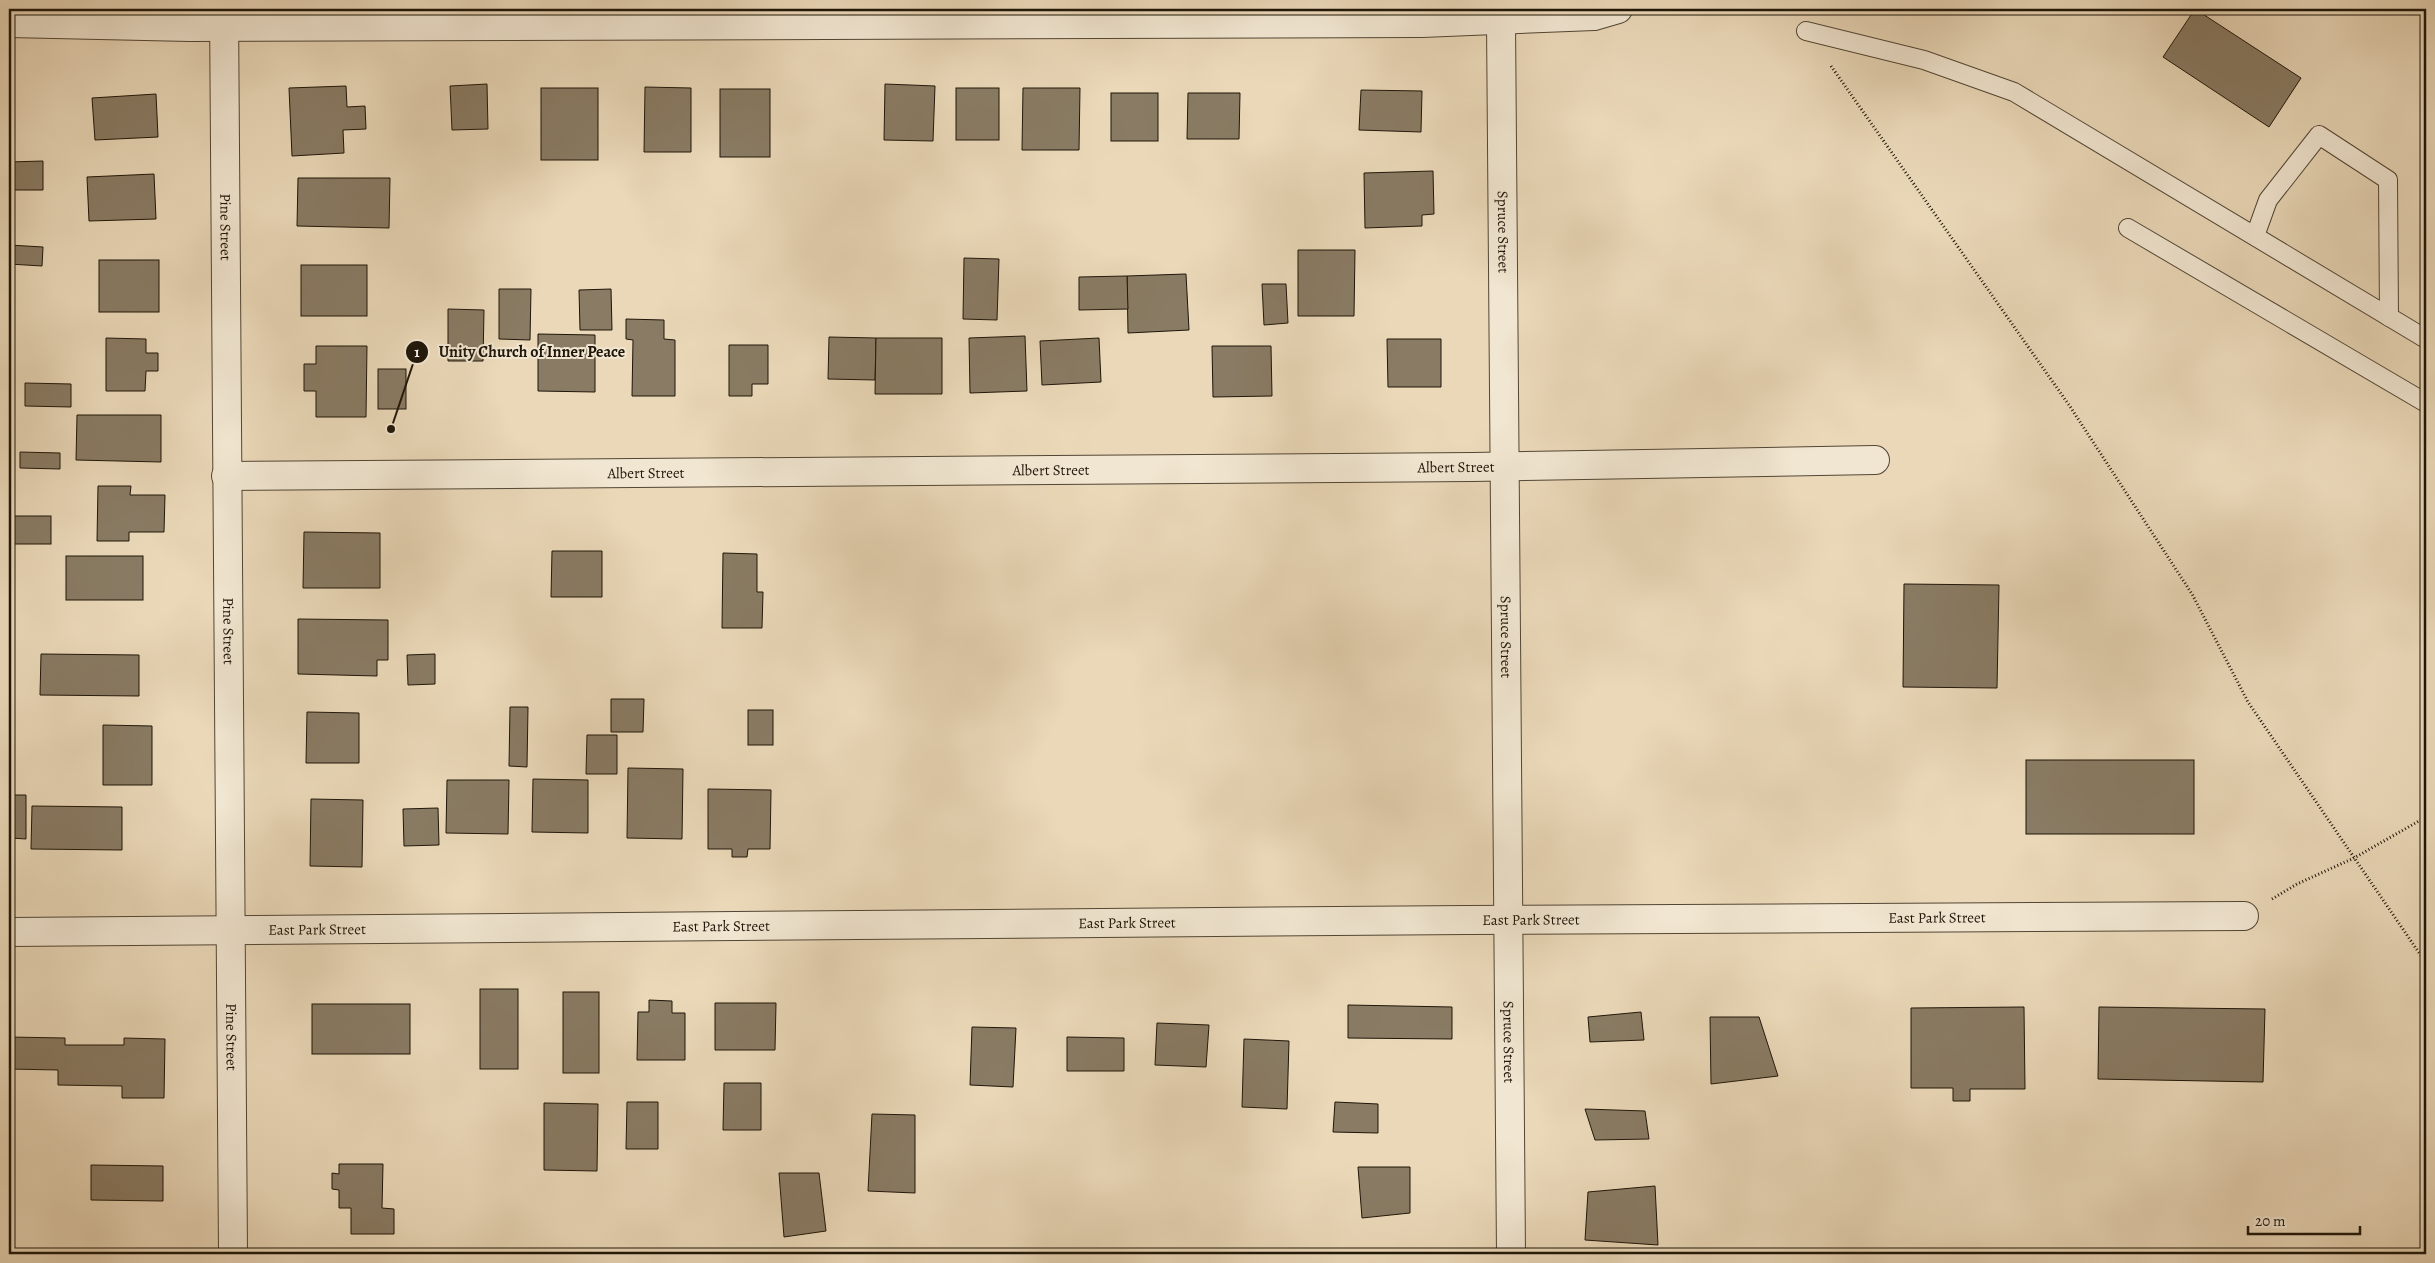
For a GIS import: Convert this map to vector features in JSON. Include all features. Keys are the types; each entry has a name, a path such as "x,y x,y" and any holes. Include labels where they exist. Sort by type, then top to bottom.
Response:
{"street":[{"path":"9,23 224,18 1422,16 1501,21 1594,16 1618,9"},
{"name":"Pine Street","path":"224,18 233,1254"},
{"name":"Spruce Street","path":"1501,21 1511,1254"},
{"name":"Albert Street","path":"226,476 1506,466 1875,460"},
{"name":"East Park Street","path":"9,932 2244,916"}],"lane":[{"path":"1806,31 1924,60 2014,92 2426,339"},
{"path":"2255,236 2268,200 2319,136 2388,180 2389,317"},
{"path":"2128,228 2426,403"}],"path":[{"path":"1806,31 2069,405 2192,594 2248,702 2426,963"},
{"path":"2244,916 2297,884 2354,858 2426,817"}],"building":[{"path":"2195,9 2301,78 2269,127 2163,57"},
{"path":"487,84 488,129 452,130 450,86"},
{"path":"885,84 935,86 933,141 884,140"},
{"path":"346,86 347,107 365,106 366,129 343,130 344,153 292,156 289,88"},
{"path":"645,87 691,88 691,152 644,152"},
{"path":"541,88 598,88 598,160 541,160"},
{"path":"956,88 999,88 999,140 956,140"},
{"path":"1023,88 1080,88 1079,150 1022,150"},
{"path":"720,89 770,89 770,157 720,157"},
{"path":"1361,90 1422,91 1421,132 1359,130"},
{"path":"1111,93 1158,93 1158,141 1111,141"},
{"path":"1188,93 1240,93 1239,139 1187,139"},
{"path":"156,94 158,137 95,140 92,98"},
{"path":"43,161 43,190 9,190 9,162"},
{"path":"1433,171 1434,214 1422,215 1422,226 1365,228 1364,173"},
{"path":"154,174 156,219 89,221 87,177"},
{"path":"298,178 390,178 389,228 297,226"},
{"path":"9,245 43,247 42,266 9,264"},
{"path":"1298,250 1355,250 1354,316 1298,316"},
{"path":"964,258 999,259 997,320 963,319"},
{"path":"99,260 159,260 159,312 99,312"},
{"path":"301,265 367,265 367,316 301,316"},
{"path":"1186,274 1189,330 1128,333 1127,276"},
{"path":"1127,276 1128,309 1079,310 1079,277"},
{"path":"1262,284 1286,284 1288,323 1264,325"},
{"path":"499,289 531,289 530,340 499,339"},
{"path":"611,289 612,330 580,330 579,290"},
{"path":"448,309 484,310 483,361 448,361"},
{"path":"626,319 664,320 664,339 675,340 675,396 632,396 633,340 626,339"},
{"path":"538,334 595,335 595,392 538,391"},
{"path":"1025,336 1027,391 970,393 969,338"},
{"path":"829,337 876,338 875,380 828,379"},
{"path":"106,338 146,339 146,353 158,353 158,371 146,371 145,391 106,391"},
{"path":"876,338 942,338 942,394 875,394"},
{"path":"1099,338 1101,382 1042,385 1040,341"},
{"path":"1387,339 1441,339 1441,387 1388,387"},
{"path":"729,345 768,345 768,384 752,384 752,396 729,396"},
{"path":"316,346 367,346 366,417 316,417 316,391 304,391 304,364 316,364"},
{"path":"1212,346 1271,346 1272,396 1213,397"},
{"path":"378,369 406,369 406,409 378,409"},
{"path":"25,383 71,384 71,407 25,406"},
{"path":"77,415 161,415 161,462 76,460"},
{"path":"20,452 60,453 60,469 20,468"},
{"path":"98,486 131,486 130,495 165,495 164,532 129,532 129,541 97,541"},
{"path":"11,516 51,516 51,544 11,544"},
{"path":"304,532 380,533 380,588 303,588"},
{"path":"552,551 602,551 602,597 551,597"},
{"path":"723,553 757,554 757,592 763,592 762,628 722,628"},
{"path":"66,556 143,556 143,600 66,600"},
{"path":"1904,584 1999,585 1997,688 1903,687"},
{"path":"298,619 388,620 388,660 377,660 377,676 298,674"},
{"path":"41,654 139,655 139,696 40,695"},
{"path":"435,654 435,684 408,685 407,655"},
{"path":"611,699 644,699 643,732 611,732"},
{"path":"510,707 528,707 527,767 509,766"},
{"path":"748,710 773,710 773,745 748,745"},
{"path":"307,712 359,713 359,763 306,763"},
{"path":"103,725 152,726 152,785 103,785"},
{"path":"587,735 617,735 617,774 586,774"},
{"path":"2026,760 2194,760 2194,834 2026,834"},
{"path":"628,768 683,769 682,839 627,838"},
{"path":"533,779 588,780 588,833 532,832"},
{"path":"447,780 509,780 508,834 446,833"},
{"path":"708,789 771,790 770,849 748,849 747,857 732,857 732,849 708,849"},
{"path":"9,795 26,795 26,839 11,838 11,851 9,851"},
{"path":"311,799 363,800 362,867 310,866"},
{"path":"32,806 122,807 122,850 31,849"},
{"path":"438,808 439,845 404,846 403,809"},
{"path":"480,989 518,989 518,1069 480,1069"},
{"path":"563,992 599,992 599,1073 563,1073"},
{"path":"649,1000 672,1001 672,1013 685,1013 685,1060 637,1060 638,1012 649,1012"},
{"path":"715,1003 776,1003 775,1050 715,1050"},
{"path":"312,1004 410,1004 410,1054 312,1054"},
{"path":"1348,1005 1452,1007 1452,1039 1348,1038"},
{"path":"2024,1007 2025,1089 1970,1089 1970,1101 1953,1101 1953,1088 1911,1088 1911,1008"},
{"path":"2099,1007 2265,1009 2263,1082 2098,1079"},
{"path":"1641,1012 1644,1040 1590,1042 1588,1017"},
{"path":"1710,1017 1759,1017 1778,1076 1711,1084"},
{"path":"1157,1023 1209,1025 1206,1067 1155,1065"},
{"path":"972,1027 1016,1028 1013,1087 970,1085"},
{"path":"9,1037 65,1038 65,1045 124,1045 124,1038 165,1039 164,1098 122,1098 122,1086 58,1085 58,1070 9,1069"},
{"path":"1067,1037 1124,1038 1124,1071 1067,1071"},
{"path":"1244,1039 1289,1041 1287,1109 1242,1107"},
{"path":"724,1083 761,1083 761,1130 723,1130"},
{"path":"627,1102 658,1102 658,1149 626,1149"},
{"path":"1335,1102 1378,1104 1378,1133 1333,1132"},
{"path":"544,1103 598,1104 597,1171 544,1170"},
{"path":"1585,1109 1645,1111 1649,1139 1595,1140"},
{"path":"872,1114 915,1115 915,1193 868,1191"},
{"path":"339,1164 383,1164 382,1208 394,1209 394,1234 351,1234 351,1208 339,1208 339,1190 332,1189 332,1173 339,1174"},
{"path":"91,1165 163,1166 163,1201 91,1200"},
{"path":"1358,1167 1410,1167 1410,1213 1362,1218"},
{"path":"779,1173 819,1173 826,1231 784,1237"},
{"path":"1655,1186 1658,1245 1585,1240 1588,1192"},
{"path":"1388,1251 1388,1254 1337,1253"},
{"path":"316,1252 395,1253 395,1254 316,1254"}],"place":[{"name":"Unity Church of Inner Peace","path":"391,429"}]}
